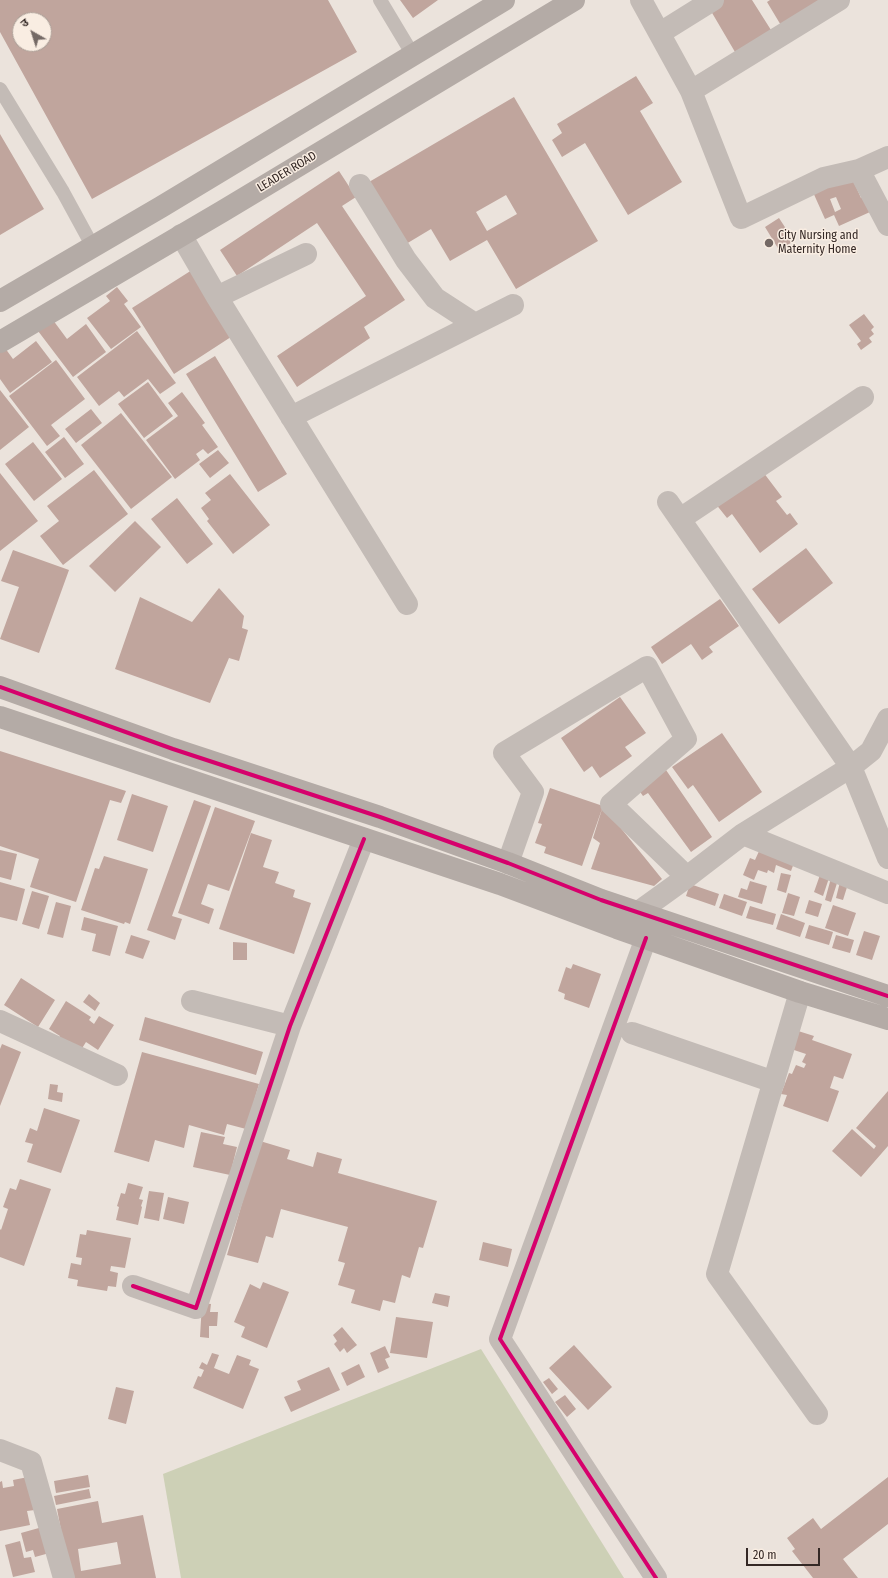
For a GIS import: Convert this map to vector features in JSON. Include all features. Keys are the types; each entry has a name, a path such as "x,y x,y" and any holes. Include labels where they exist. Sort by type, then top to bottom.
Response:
{"street":[{"path":"0,301 93,247 504,0"},
{"name":"LEADER ROAD","path":"0,342 181,236 574,0"},
{"path":"641,0 691,91 741,218 824,178 859,170 888,157"},
{"path":"660,33 714,0"},
{"path":"691,91 839,0"},
{"path":"859,170 888,225"},
{"path":"360,185 406,260 435,298 475,324"},
{"path":"181,236 217,297 407,604"},
{"path":"217,297 306,254"},
{"path":"291,417 513,305"},
{"path":"863,397 674,511 851,767 888,858"},
{"path":"508,863 533,792 504,753 647,667 686,739 611,804 687,877"},
{"path":"0,687 173,749 380,817 508,863 601,900 888,996"},
{"path":"0,717 500,884 617,928 800,992 888,1019"},
{"path":"617,928 743,834 851,767 870,751 888,719"},
{"path":"743,834 888,893"},
{"path":"133,1286 196,1308 290,1026 364,839"},
{"path":"646,938 500,1339 656,1578"},
{"path":"800,992 717,1274 817,1414"},
{"path":"192,1002 290,1026"},
{"path":"0,1021 117,1075"},
{"path":"632,1033 774,1082"},
{"path":"0,1450 31,1462 64,1578"}],"lane":[{"path":"380,0 413,55"},
{"path":"0,89 63,192 93,247"}],"green space":[{"path":"481,1349 624,1578 181,1578 163,1474"}],"building":[{"path":"0,0 328,0 357,52 92,199 0,32"},
{"path":"400,0 438,0 413,18"},
{"path":"717,0 752,0 771,30 735,52 708,6"},
{"path":"770,0 827,0 782,27 767,2"},
{"path":"636,76 653,103 640,111 682,182 628,215 585,143 562,157 552,140 562,133 557,124"},
{"path":"514,97 598,241 516,289 487,240 450,261 431,229 406,244 369,182","holes":["506,195 517,214 487,231 476,212"]},
{"path":"0,134 44,209 0,235"},
{"path":"339,171 356,197 342,206 405,300 364,327 370,338 297,387 277,356 366,296 317,223 237,276 220,250"},
{"path":"850,173 861,198 864,197 870,212 839,226 834,215 825,219 812,190","holes":["836,197 841,209 835,212 830,199"]},
{"path":"779,218 794,241 779,250 765,227"},
{"path":"192,270 234,335 174,374 132,308"},
{"path":"117,287 128,301 124,304 141,327 111,349 87,318 110,301 106,296"},
{"path":"864,314 874,327 871,330 874,334 869,338 872,342 861,350 857,344 861,341 849,325"},
{"path":"50,316 67,339 86,324 106,352 73,377 35,327"},
{"path":"137,331 176,383 160,394 148,379 124,397 119,391 99,406 77,377"},
{"path":"36,341 52,362 10,393 0,379 0,352 5,348 13,359"},
{"path":"215,356 287,474 258,492 186,374"},
{"path":"56,360 85,399 51,425 60,436 47,446 9,396"},
{"path":"148,382 173,416 144,438 118,404"},
{"path":"0,390 29,427 0,450"},
{"path":"182,392 205,423 202,425 218,447 208,454 203,449 196,454 200,460 175,479 146,440 178,416 168,403"},
{"path":"91,409 102,423 76,443 65,429"},
{"path":"121,413 172,477 131,509 81,445"},
{"path":"64,437 84,464 65,478 45,452"},
{"path":"33,442 62,479 34,501 5,464"},
{"path":"218,450 229,463 210,478 199,464"},
{"path":"757,464 782,497 776,501 787,515 790,513 798,524 760,553 732,514 727,518 711,498"},
{"path":"94,470 128,514 63,565 40,536 59,521 47,506"},
{"path":"0,473 38,521 0,551"},
{"path":"230,474 270,525 233,554 207,521 209,519 201,508 211,500 205,493"},
{"path":"177,498 213,544 187,564 151,519"},
{"path":"135,521 161,547 115,592 89,566"},
{"path":"806,548 833,583 779,624 752,589"},
{"path":"13,550 69,570 39,653 0,639 19,587 1,581"},
{"path":"219,588 244,616 242,628 248,630 239,661 229,658 210,703 115,669 140,597 192,622"},
{"path":"720,599 739,626 709,647 713,652 702,660 691,644 662,664 651,647"},
{"path":"620,697 646,733 625,747 632,756 600,778 592,766 584,772 561,738"},
{"path":"722,733 762,792 719,822 693,785 688,789 672,767"},
{"path":"0,751 126,791 121,803 110,800 76,902 30,887 39,859 0,846"},
{"path":"666,770 712,837 691,852 648,793 643,796 638,789"},
{"path":"550,788 603,806 582,866 544,853 546,847 535,843 542,824 538,823"},
{"path":"132,794 168,806 153,852 117,840"},
{"path":"194,800 211,806 172,916 182,919 175,940 147,930"},
{"path":"603,806 662,879 654,886 591,869 600,843 593,838"},
{"path":"215,807 255,821 229,891 208,884 201,904 214,909 209,924 178,913"},
{"path":"251,833 272,840 263,867 279,872 275,883 295,890 293,897 311,903 294,954 219,929"},
{"path":"760,849 794,863 791,871 776,865 774,873 768,870 767,873 758,870 754,880 743,875 750,858 755,860"},
{"path":"0,850 17,854 11,880 0,877"},
{"path":"104,856 148,869 130,924 125,922 124,924 81,910 95,868 99,869"},
{"path":"781,873 791,875 786,893 777,890"},
{"path":"820,875 829,878 823,896 814,892"},
{"path":"831,878 838,880 831,902 825,900"},
{"path":"750,881 767,886 762,904 738,897 741,888 747,890"},
{"path":"0,882 25,889 17,921 0,917"},
{"path":"840,882 848,884 843,900 836,898"},
{"path":"690,884 719,894 715,906 686,896"},
{"path":"32,891 49,896 39,929 22,924"},
{"path":"788,893 800,897 794,916 782,913"},
{"path":"724,894 747,902 742,916 719,908"},
{"path":"809,900 822,904 818,917 805,913"},
{"path":"56,902 71,906 63,938 47,934"},
{"path":"833,905 856,913 848,936 825,928"},
{"path":"750,906 776,914 773,925 746,918"},
{"path":"781,914 805,923 800,937 776,929"},
{"path":"84,917 118,926 110,956 92,951 96,934 81,930"},
{"path":"809,925 833,932 829,945 805,938"},
{"path":"864,931 880,936 872,960 856,955"},
{"path":"131,935 150,941 143,959 125,953"},
{"path":"836,935 854,940 850,953 832,948"},
{"path":"233,942 247,943 247,960 233,960"},
{"path":"573,964 601,974 589,1008 564,999 565,994 558,991 566,967 571,969"},
{"path":"21,978 55,1000 38,1027 4,1005"},
{"path":"89,994 100,1003 95,1011 83,1002"},
{"path":"66,1001 91,1017 89,1020 94,1024 99,1016 114,1025 98,1050 86,1042 79,1053 58,1040 60,1036 49,1029"},
{"path":"145,1017 263,1052 256,1075 139,1040"},
{"path":"795,1030 814,1036 812,1040 852,1054 843,1079 834,1076 830,1088 839,1091 828,1122 783,1106 787,1095 781,1094 789,1073 792,1074 796,1065 804,1068 806,1064 802,1062 806,1054 788,1048"},
{"path":"2,1044 21,1052 0,1106 0,1049"},
{"path":"142,1052 259,1084 246,1129 227,1124 224,1135 189,1125 184,1148 155,1140 149,1162 114,1152"},
{"path":"50,1084 58,1085 57,1092 63,1093 62,1102 48,1099"},
{"path":"888,1091 888,1146 861,1177 832,1151 852,1129 874,1149 876,1146 856,1128"},
{"path":"44,1108 80,1120 61,1173 27,1162 33,1144 25,1142 30,1128 37,1131"},
{"path":"201,1132 225,1137 223,1144 237,1147 230,1175 193,1167"},
{"path":"260,1141 290,1150 287,1159 313,1167 317,1152 342,1159 338,1173 437,1201 423,1248 419,1247 410,1278 402,1275 395,1303 383,1300 380,1311 351,1303 355,1290 338,1285 345,1263 338,1261 348,1227 281,1209 273,1238 266,1236 258,1263 227,1255"},
{"path":"20,1179 51,1189 24,1266 0,1257 0,1229 1,1230 8,1209 3,1207 10,1188 16,1190"},
{"path":"128,1183 143,1187 139,1199 143,1200 138,1225 116,1220 119,1207 117,1206 121,1193 125,1194"},
{"path":"149,1191 164,1193 159,1221 144,1218"},
{"path":"168,1197 189,1202 184,1224 163,1219"},
{"path":"87,1230 131,1238 125,1268 111,1266 110,1271 118,1273 116,1287 108,1286 107,1291 77,1286 78,1280 68,1278 71,1263 81,1265 82,1258 76,1257 80,1234 86,1235"},
{"path":"483,1242 512,1249 508,1267 479,1260"},
{"path":"263,1282 289,1292 267,1348 241,1337 245,1327 234,1322 250,1284 260,1289"},
{"path":"435,1293 450,1296 448,1307 432,1303"},
{"path":"202,1303 211,1304 210,1312 218,1312 217,1326 209,1326 209,1338 200,1337"},
{"path":"396,1317 433,1322 427,1358 390,1353"},
{"path":"342,1327 357,1345 347,1353 344,1348 340,1352 334,1344 337,1341 333,1335"},
{"path":"574,1345 612,1387 588,1410 549,1368"},
{"path":"385,1346 390,1357 385,1359 389,1368 378,1373 370,1353"},
{"path":"212,1353 219,1355 214,1368 229,1374 237,1355 251,1360 249,1365 259,1369 243,1409 193,1388 198,1376 201,1377 204,1370 199,1368 202,1362 207,1365"},
{"path":"359,1364 365,1377 347,1386 341,1373"},
{"path":"329,1367 340,1390 291,1412 284,1397 301,1390 297,1381"},
{"path":"549,1378 558,1389 552,1394 543,1382"},
{"path":"116,1387 134,1391 126,1424 108,1419"},
{"path":"565,1395 576,1409 567,1417 555,1402"},
{"path":"88,1475 90,1487 56,1493 54,1481"},
{"path":"28,1477 35,1510 27,1511 30,1525 0,1531 0,1482 2,1481 3,1488 14,1486 13,1480"},
{"path":"888,1477 888,1524 843,1559 858,1578 813,1578 792,1551 795,1549 787,1538 813,1518 821,1529"},
{"path":"89,1489 91,1498 56,1505 54,1496"},
{"path":"98,1501 102,1523 143,1515 156,1578 70,1578 57,1509","holes":["117,1542 121,1564 81,1571 78,1549"]},
{"path":"46,1526 53,1552 35,1557 33,1550 26,1552 21,1533"},
{"path":"20,1541 24,1558 31,1557 35,1572 13,1577 5,1545"}],"cycle path":[{"path":"0,687 173,749 380,817 508,863 601,900 888,996"},
{"path":"133,1286 196,1308 290,1026 364,839"},
{"path":"646,938 500,1339 656,1578"}],"place":[{"name":"City Nursing and Maternity Home","path":"769,243"}]}
